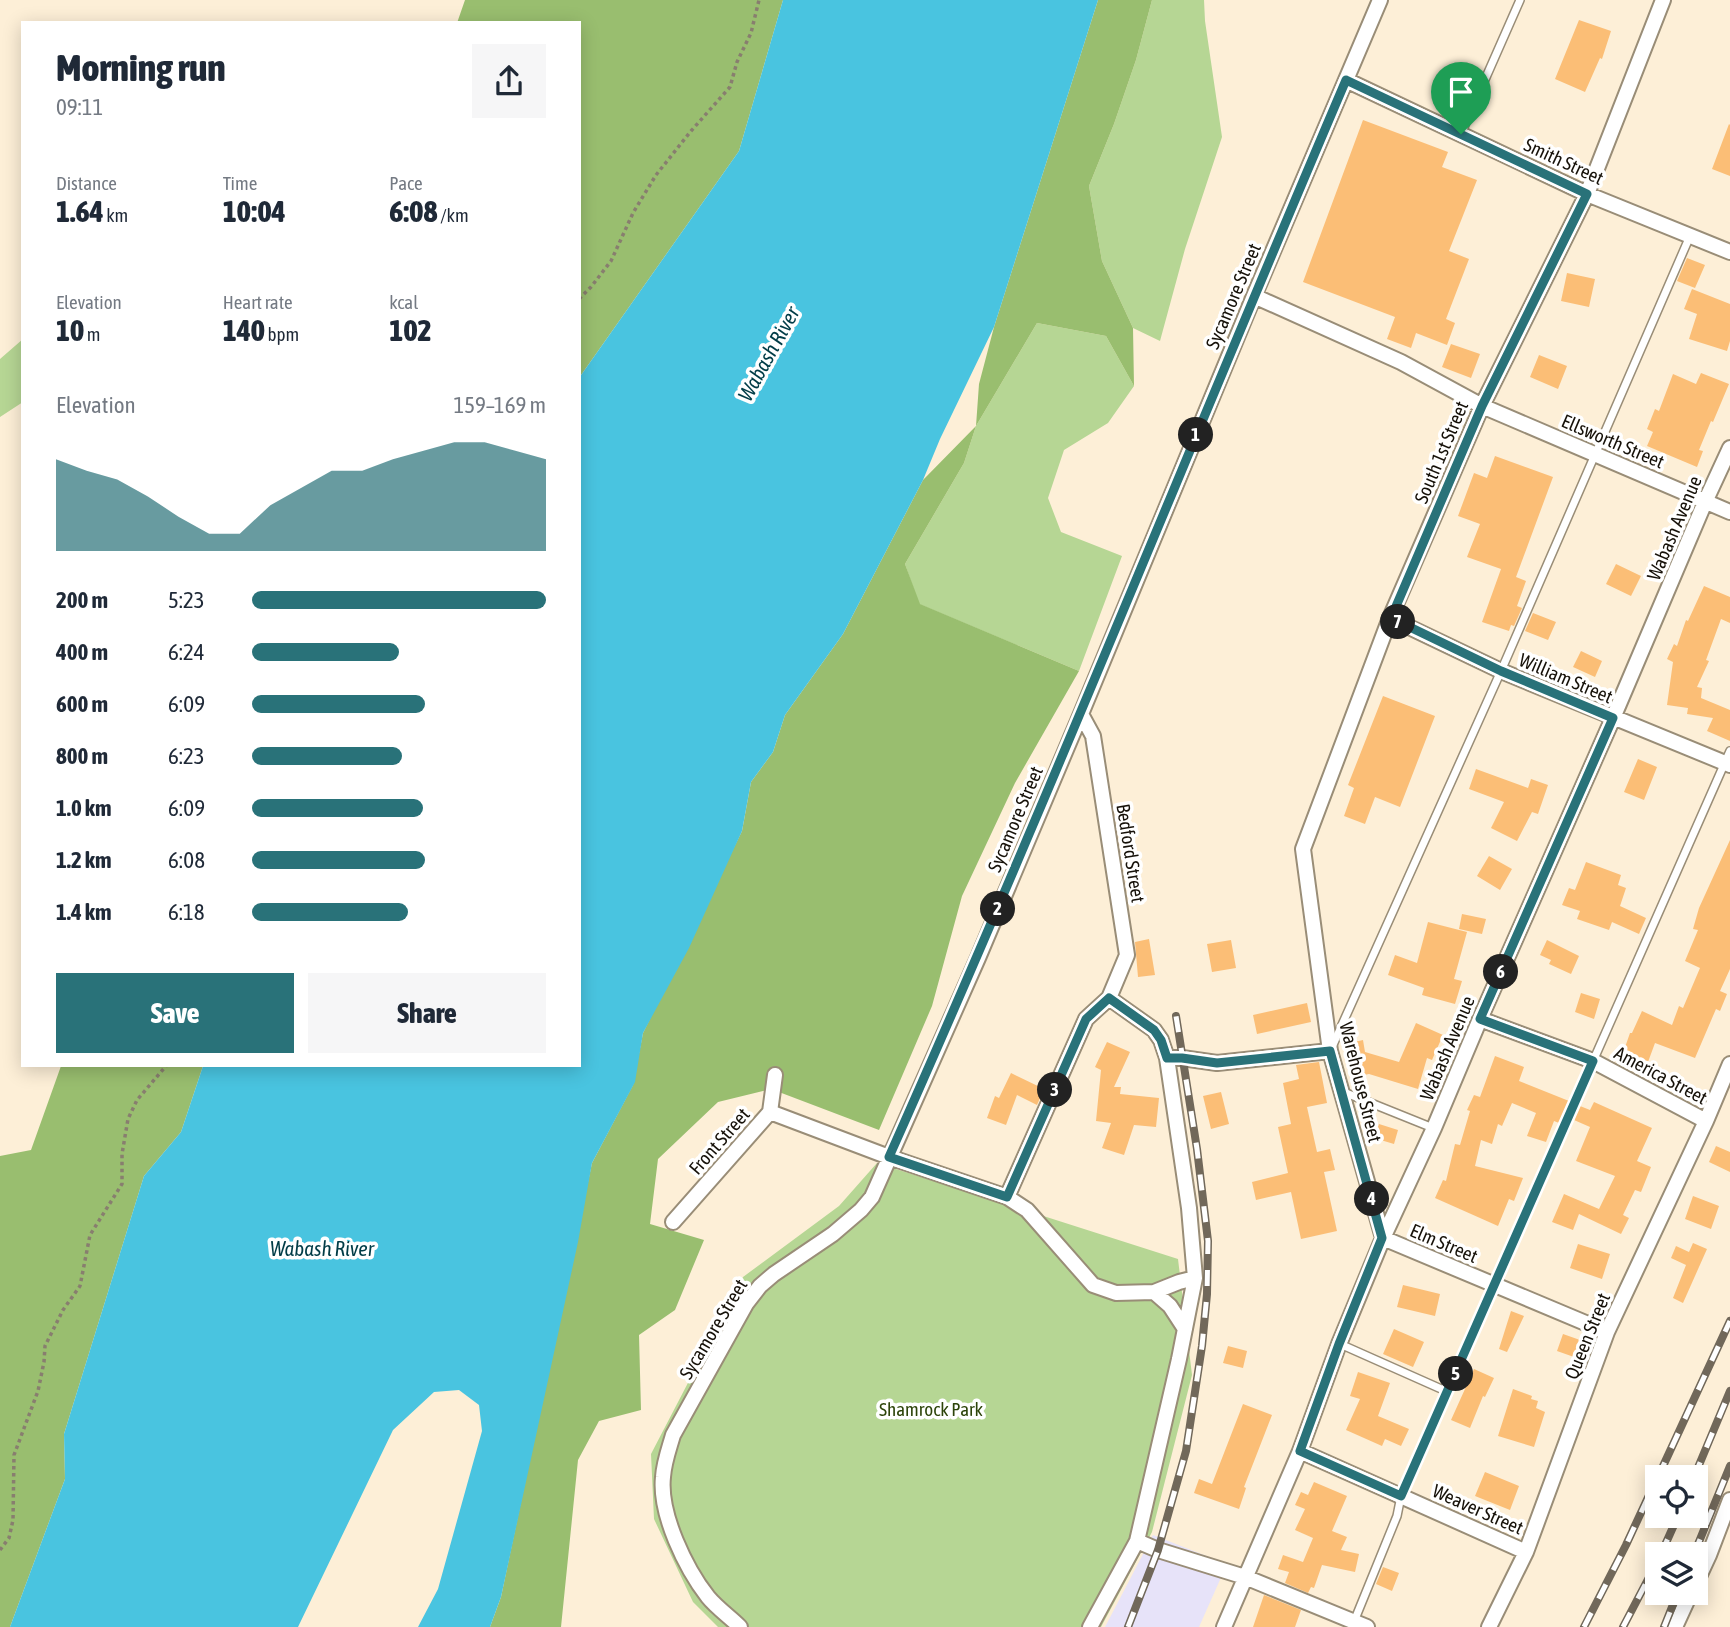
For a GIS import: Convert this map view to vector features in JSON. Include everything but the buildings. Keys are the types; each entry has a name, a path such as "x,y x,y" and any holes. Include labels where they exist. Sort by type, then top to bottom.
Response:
{"street":[{"name":"Sycamore Street","path":"740,1627 709,1597 681,1554 666,1512 662,1480 673,1435 746,1304 760,1286 833,1234 872,1197 978,958 1380,0"},
{"name":"South 1st Street","path":"1303,849 1391,618 1482,406 1587,194 1663,0"},
{"name":"Smith Street","path":"1346,80 1587,194 1730,252"},
{"path":"1254,296 1401,362 1482,406"},
{"name":"Ellsworth Street","path":"1482,406 1730,512"},
{"name":"Wabash Avenue","path":"1224,1627 1300,1451 1382,1238 1434,1128 1730,448"},
{"name":"William Street","path":"1391,618 1501,671 1613,718 1728,760"},
{"name":"Bedford Street","path":"1007,1197 1086,1019 1109,998 1128,956 1093,736 1081,714"},
{"name":"Warehouse Street","path":"1303,849 1330,1051 1382,1238"},
{"path":"1090,1627 1136,1541 1195,1278 1189,1208 1167,1058 1161,1040 1154,1030 1109,998"},
{"name":"America Street","path":"1480,1019 1593,1061 1706,1121"},
{"path":"1167,1058 1217,1063 1330,1051"},
{"name":"Queen Street","path":"1489,1627 1526,1552 1606,1332 1706,1121 1730,1064"},
{"name":"Front Street","path":"673,1222 770,1112 775,1075"},
{"path":"770,1112 889,1157 1007,1197 1027,1210 1093,1285 1116,1293 1154,1292 1195,1278"},
{"name":"Elm Street","path":"1382,1238 1606,1332"},
{"path":"1154,1292 1170,1306 1185,1329"},
{"name":"Weaver Street","path":"1300,1451 1526,1552"},
{"path":"1708,1557 1730,1500"},
{"path":"1136,1541 1245,1577 1358,1625"},
{"path":"1675,1627 1686,1605"}],"lane":[{"path":"1461,134 1520,0"},
{"path":"1330,1051 1501,671 1690,236"},
{"path":"1358,1625 1397,1516 1401,1496 1728,760"},
{"path":"1341,1091 1434,1128"},
{"path":"1339,1344 1448,1392"}],"path":[{"path":"581,297 611,261 634,213 656,176 730,87 737,62 751,33 760,0"},
{"path":"0,1550 9,1538 13,1520 14,1455 38,1391 45,1346 63,1310 80,1286 90,1236 122,1184 122,1154 128,1119 137,1100 165,1067"}],"shaded area":[{"path":"1153,1535 1227,1564 1199,1627 1105,1627"}],"green space":[{"path":"465,0 783,0 739,151 581,375 581,21 458,21"},
{"path":"1098,0 1152,0 1136,60 1089,186 1102,261 1133,328 1134,386 1106,336 1037,323 976,426 979,384 994,327"},
{"path":"1152,0 1204,0 1222,137 1185,249 1160,341 1133,328 1102,261 1089,186 1136,60"},
{"path":"1037,323 1106,336 1134,386 1108,423 1064,450 1048,498 1061,532 1122,556 1079,671 919,604 905,564 964,463 976,426"},
{"path":"21,341 21,403 0,417 0,359"},
{"path":"976,426 964,463 905,564 920,604 1079,671 1015,783 962,896 932,1006 879,1130 771,1089 718,1102 658,1159 650,1224 704,1240 675,1310 639,1335 641,1410 599,1421 578,1460 561,1627 490,1627 501,1597 592,1163 633,1085 643,1033 742,831 751,782 773,752 785,715 843,634 923,480"},
{"path":"61,1067 203,1067 181,1132 144,1176 64,1434 65,1479 10,1627 0,1627 0,1156 31,1150"},
{"name":"Shamrock Park","path":"877,1163 1178,1259 1192,1375 1152,1532 1101,1627 718,1627 693,1602 654,1519 651,1454 743,1277 839,1206"}],"water":[{"name":"Wabash River","path":"783,0 1098,0 994,327 923,480 843,634 785,715 773,752 751,782 742,831 689,948 643,1033 635,1082 592,1163 578,1242 501,1597 490,1627 418,1627 438,1589 482,1431 479,1405 459,1390 434,1392 393,1430 298,1627 10,1627 65,1479 64,1434 144,1176 181,1132 203,1067 581,1067 581,375 739,151"}],"railway":[{"path":"1128,1627 1158,1550 1186,1451 1207,1294 1208,1241 1176,1016"},
{"path":"1664,1465 1730,1321"},
{"path":"1699,1465 1730,1391"},
{"path":"1699,1542 1730,1466"},
{"path":"1584,1627 1645,1504"},
{"path":"1666,1542 1673,1528"},
{"path":"1623,1627 1645,1585"},
{"path":"1664,1627 1673,1605"}],"route":[{"path":"1346,80 1461,134 1587,194 1482,406 1391,618 1501,671 1613,718 1480,1019 1593,1061 1401,1496 1300,1451 1382,1238 1330,1051 1217,1063 1167,1058 1161,1040 1154,1030 1109,998 1086,1019 1007,1197 889,1157 978,958 1346,80"}]}
